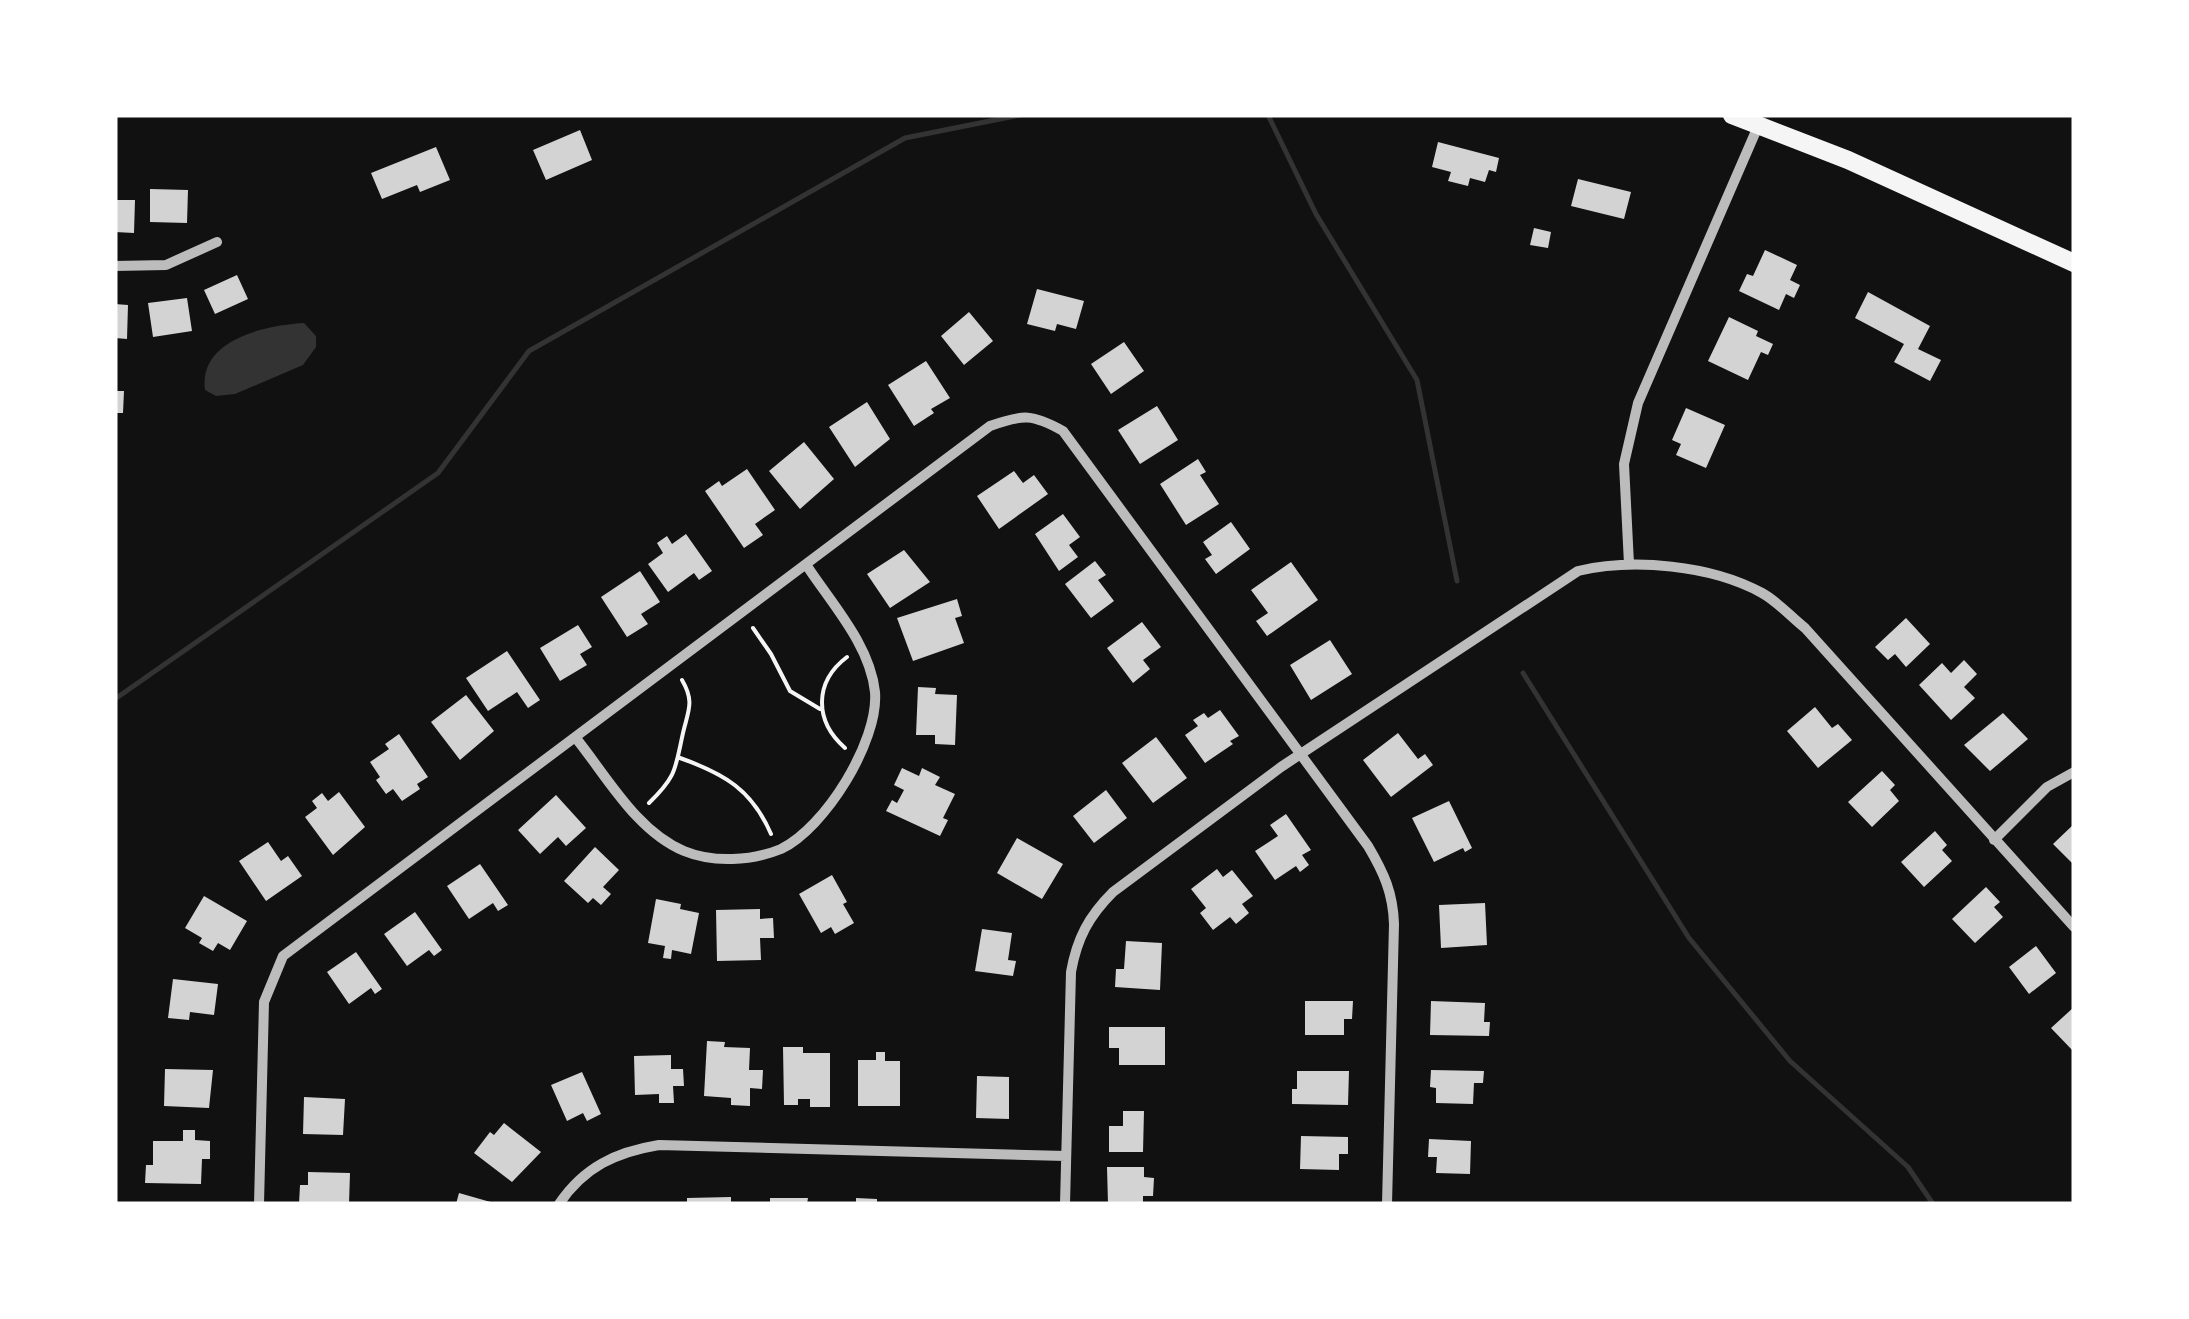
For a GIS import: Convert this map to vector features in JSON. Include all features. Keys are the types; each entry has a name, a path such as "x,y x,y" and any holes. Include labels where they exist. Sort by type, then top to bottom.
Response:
{"main road":[{"path":"1732,115 1848,160 2074,263"}],"street":[{"path":"1629,564 1624,464 1638,403 1759,124"},
{"path":"115,266 166,265 217,242"},
{"path":"259,1204 264,1002 283,956 990,426 1038,416 1063,431 1385,874 1393,898 1388,1204"},
{"path":"1065,1204 1071,972 1076,946 1092,913 1113,892 1300,754 1578,571 1629,564 1695,571 1763,593 1805,628 2074,927"},
{"path":"574,737 644,824 686,852 713,858 747,858 781,848 804,833 829,806 868,740 875,693 858,642 807,566"},
{"path":"1994,840 2048,787 2074,772"},
{"path":"559,1204 574,1182 599,1164 625,1151 660,1145 1066,1156"}],"path":[{"path":"753,628 790,691 820,708"},
{"path":"845,748 826,726 820,708 830,675 848,657"},
{"path":"649,804 665,786 680,758 692,704 682,680"},
{"path":"680,758 744,790 771,834"}],"shaded area":[{"path":"304,323 316,336 316,347 303,365 235,394 216,396 205,390 212,358 223,347 255,332"}],"building":[{"path":"580,130 592,160 546,180 533,150"},
{"path":"1438,142 1499,158 1496,172 1489,170 1485,182 1470,178 1468,186 1448,181 1451,172 1432,167"},
{"path":"436,147 450,180 420,192 417,185 382,199 371,173"},
{"path":"1578,179 1631,192 1624,219 1571,206"},
{"path":"150,189 188,190 187,223 150,222"},
{"path":"115,200 135,200 134,233 115,232"},
{"path":"1534,228 1551,232 1548,248 1530,245"},
{"path":"1765,250 1797,265 1790,280 1800,285 1794,298 1786,294 1779,310 1739,291 1747,274 1753,276"},
{"path":"237,275 248,299 215,314 204,290"},
{"path":"1037,289 1084,301 1076,329 1057,324 1055,331 1027,324"},
{"path":"1868,292 1930,326 1918,349 1941,360 1930,381 1894,362 1904,344 1855,318"},
{"path":"187,298 192,331 153,337 148,303"},
{"path":"115,304 128,305 127,339 115,338"},
{"path":"969,312 993,341 964,365 941,336"},
{"path":"1729,317 1758,331 1756,336 1773,344 1768,355 1761,352 1748,380 1708,361"},
{"path":"1124,342 1144,371 1111,394 1091,364"},
{"path":"926,361 950,398 914,426 888,385"},
{"path":"115,391 124,391 123,413 115,413"},
{"path":"867,402 890,439 855,467 829,427"},
{"path":"1157,406 1178,440 1140,464 1118,430"},
{"path":"1686,408 1725,425 1706,468 1676,455 1681,444 1672,440"},
{"path":"804,442 834,479 800,509 769,471"},
{"path":"1198,459 1206,472 1200,475 1219,504 1186,525 1160,484"},
{"path":"747,469 775,510 755,524 763,535 744,548 705,491 719,481 722,486"},
{"path":"1014,471 1023,483 1034,475 1048,494 999,529 977,496"},
{"path":"1063,514 1080,537 1069,545 1078,557 1059,571 1035,534"},
{"path":"1231,522 1250,549 1216,574 1205,559 1212,555 1203,542"},
{"path":"686,534 712,571 699,580 694,573 668,592 648,564 663,553 657,543 667,536 672,544"},
{"path":"904,550 930,582 890,608 867,574"},
{"path":"1095,561 1106,575 1098,580 1114,601 1091,618 1065,584"},
{"path":"1291,562 1318,600 1267,636 1256,621 1268,613 1251,590"},
{"path":"640,571 660,602 641,614 648,624 627,637 601,597"},
{"path":"957,599 962,616 955,618 964,643 913,661 897,618"},
{"path":"1906,618 1930,644 1906,667 1895,654 1888,660 1875,647"},
{"path":"1142,622 1161,647 1143,660 1150,669 1133,683 1107,648"},
{"path":"578,625 592,647 580,654 587,665 560,681 540,648"},
{"path":"1330,640 1352,674 1311,700 1290,665"},
{"path":"507,651 540,700 528,708 517,692 488,711 466,678"},
{"path":"1964,660 1977,674 1964,687 1975,698 1951,720 1919,685 1942,663 1951,673"},
{"path":"918,687 936,688 935,694 957,695 955,745 935,744 935,735 916,735"},
{"path":"466,695 494,731 460,760 431,722"},
{"path":"1815,707 1832,728 1838,724 1852,740 1818,768 1787,731"},
{"path":"1220,710 1239,736 1205,763 1185,735 1198,726 1193,720 1204,713 1208,718"},
{"path":"2003,713 2028,739 1990,771 1964,745"},
{"path":"1398,733 1418,759 1425,754 1433,765 1391,797 1363,760"},
{"path":"399,734 428,777 417,784 420,789 402,801 393,789 386,794 370,762 389,749 385,744"},
{"path":"1156,737 1187,778 1153,803 1122,763"},
{"path":"902,768 919,776 922,768 940,777 935,785 955,794 943,818 948,820 940,836 886,811 892,800 897,803 904,790 894,785"},
{"path":"1882,771 1895,785 1890,790 1899,801 1872,827 1848,802"},
{"path":"1106,790 1127,818 1094,843 1073,816"},
{"path":"339,792 365,827 333,855 305,817 317,808 312,801 322,793 328,801"},
{"path":"556,795 586,828 566,846 558,837 540,854 518,830"},
{"path":"1449,801 1472,848 1465,852 1463,848 1434,862 1412,818"},
{"path":"1286,814 1311,850 1302,855 1309,865 1300,872 1296,866 1275,880 1255,851 1278,836 1270,825"},
{"path":"2074,824 2074,865 2053,844"},
{"path":"1935,831 1947,845 1942,850 1952,861 1924,887 1901,862"},
{"path":"1017,838 1063,864 1042,899 997,873"},
{"path":"268,842 281,861 288,856 302,876 266,901 239,861"},
{"path":"595,847 619,870 603,887 611,894 601,905 593,898 588,903 564,881"},
{"path":"480,864 508,905 498,911 493,903 469,919 447,886"},
{"path":"1217,869 1223,877 1232,870 1253,896 1242,904 1249,913 1236,924 1230,917 1213,930 1200,913 1206,908 1191,889"},
{"path":"832,875 854,923 835,934 831,927 821,933 799,894"},
{"path":"1986,887 2000,902 1994,907 2003,917 1975,943 1952,919"},
{"path":"204,896 247,921 230,950 218,943 213,951 199,943 202,938 185,928"},
{"path":"656,899 699,913 691,954 672,950 671,959 663,958 665,946 648,943"},
{"path":"1485,903 1487,945 1441,948 1439,905"},
{"path":"760,909 760,919 773,918 774,938 760,938 761,960 717,961 716,910"},
{"path":"415,912 442,950 434,956 429,950 407,966 384,934"},
{"path":"982,929 1012,933 1008,960 1016,961 1013,976 975,971"},
{"path":"1126,941 1162,943 1160,990 1115,987 1116,969 1124,969"},
{"path":"2036,946 2056,973 2029,994 2009,967"},
{"path":"356,952 382,989 375,994 371,988 349,1004 327,972"},
{"path":"173,979 218,984 214,1015 190,1012 189,1020 168,1018"},
{"path":"1305,1001 1353,1001 1352,1019 1344,1019 1344,1035 1305,1035"},
{"path":"1431,1001 1485,1003 1484,1022 1490,1022 1489,1036 1430,1035"},
{"path":"2074,1007 2074,1052 2051,1028"},
{"path":"1109,1027 1165,1027 1165,1065 1119,1065 1119,1048 1109,1048"},
{"path":"707,1041 725,1042 724,1047 750,1048 749,1070 763,1070 762,1089 750,1088 750,1106 731,1105 731,1098 704,1096"},
{"path":"783,1047 803,1047 803,1053 830,1053 830,1107 810,1107 810,1099 798,1099 798,1105 784,1105"},
{"path":"876,1052 885,1052 885,1061 900,1061 900,1106 858,1106 858,1060 876,1060"},
{"path":"671,1055 671,1069 683,1069 684,1086 673,1086 674,1103 659,1103 659,1094 635,1095 634,1056"},
{"path":"165,1069 213,1070 209,1108 164,1106"},
{"path":"1431,1070 1484,1071 1483,1083 1474,1083 1473,1104 1436,1103 1436,1088 1430,1087"},
{"path":"1297,1071 1349,1071 1348,1105 1292,1104"},
{"path":"582,1072 601,1114 587,1121 583,1113 567,1121 551,1085"},
{"path":"977,1076 1009,1077 1009,1119 976,1118"},
{"path":"304,1097 345,1099 343,1135 303,1134"},
{"path":"1123,1111 1144,1111 1143,1152 1109,1152 1109,1126 1123,1126"},
{"path":"504,1123 541,1152 512,1182 474,1153 490,1132 494,1135"},
{"path":"183,1130 195,1130 195,1140 210,1141 210,1159 202,1159 201,1184 145,1183 146,1165 153,1165 153,1141 183,1141"},
{"path":"1301,1136 1348,1137 1348,1154 1339,1154 1339,1170 1300,1169"},
{"path":"1429,1139 1471,1141 1470,1174 1436,1173 1437,1157 1428,1157"},
{"path":"1107,1167 1144,1167 1144,1177 1154,1178 1153,1196 1143,1196 1143,1204 1108,1204"},
{"path":"308,1172 350,1173 349,1204 299,1204 300,1185 308,1185"},
{"path":"459,1193 494,1203 494,1204 456,1204"},
{"path":"731,1197 731,1204 687,1204 687,1198"},
{"path":"770,1198 808,1198 807,1204 770,1204"},
{"path":"856,1198 877,1199 877,1204 856,1204"}],"waterway":[{"path":"115,699 438,473 529,351 905,138 1020,115"},
{"path":"1268,115 1316,214 1417,380 1457,581"},
{"path":"1523,673 1689,938 1790,1061 1908,1167 1933,1204"}]}
